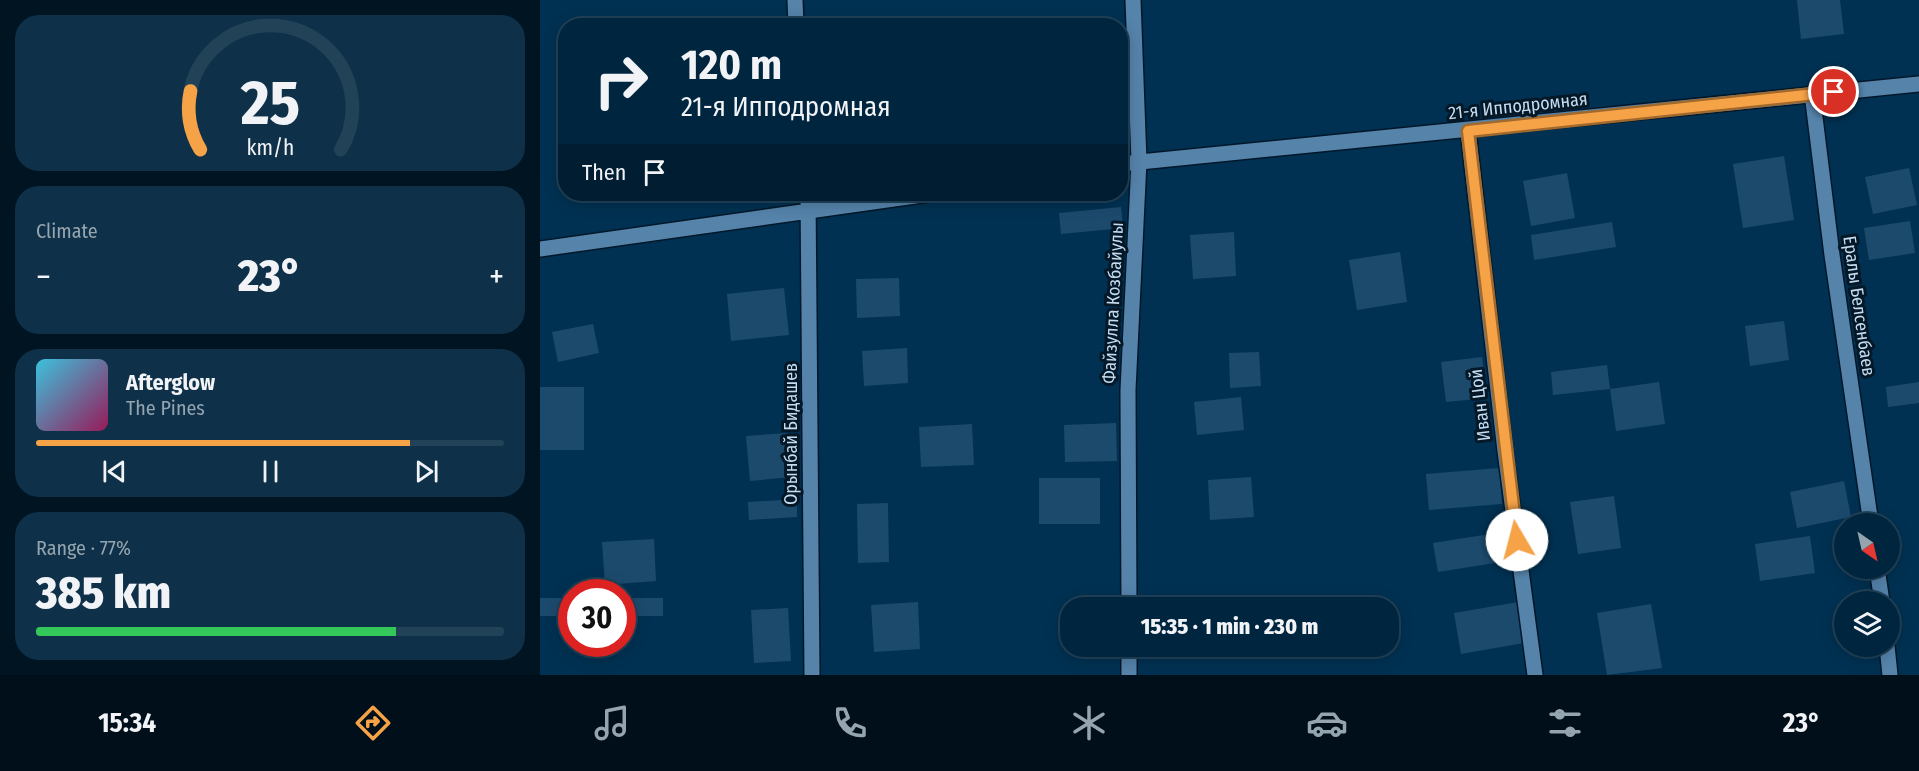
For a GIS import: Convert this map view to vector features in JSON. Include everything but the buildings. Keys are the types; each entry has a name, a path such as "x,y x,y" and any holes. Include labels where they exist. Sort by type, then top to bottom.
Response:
{"street":[{"path":"795,0 796,18"},
{"name":"Файзулла Козбайулы","path":"1128,597 1128,390 1139,161 1133,0"},
{"name":"21-я Ипподромная","path":"1128,163 1468,131 1812,93 1919,84"},
{"name":"Ералы Белсенбаев","path":"1812,93 1832,255 1869,513"},
{"name":"Иван Цой","path":"1468,131 1505,451 1535,675"},
{"name":"Орынбай Бидашев","path":"809,201 812,675"},
{"path":"540,249 883,201"},
{"path":"1129,657 1129,675"},
{"path":"1888,657 1890,675"}],"route":[{"path":"1517,540 1468,131 1834,92"}]}
